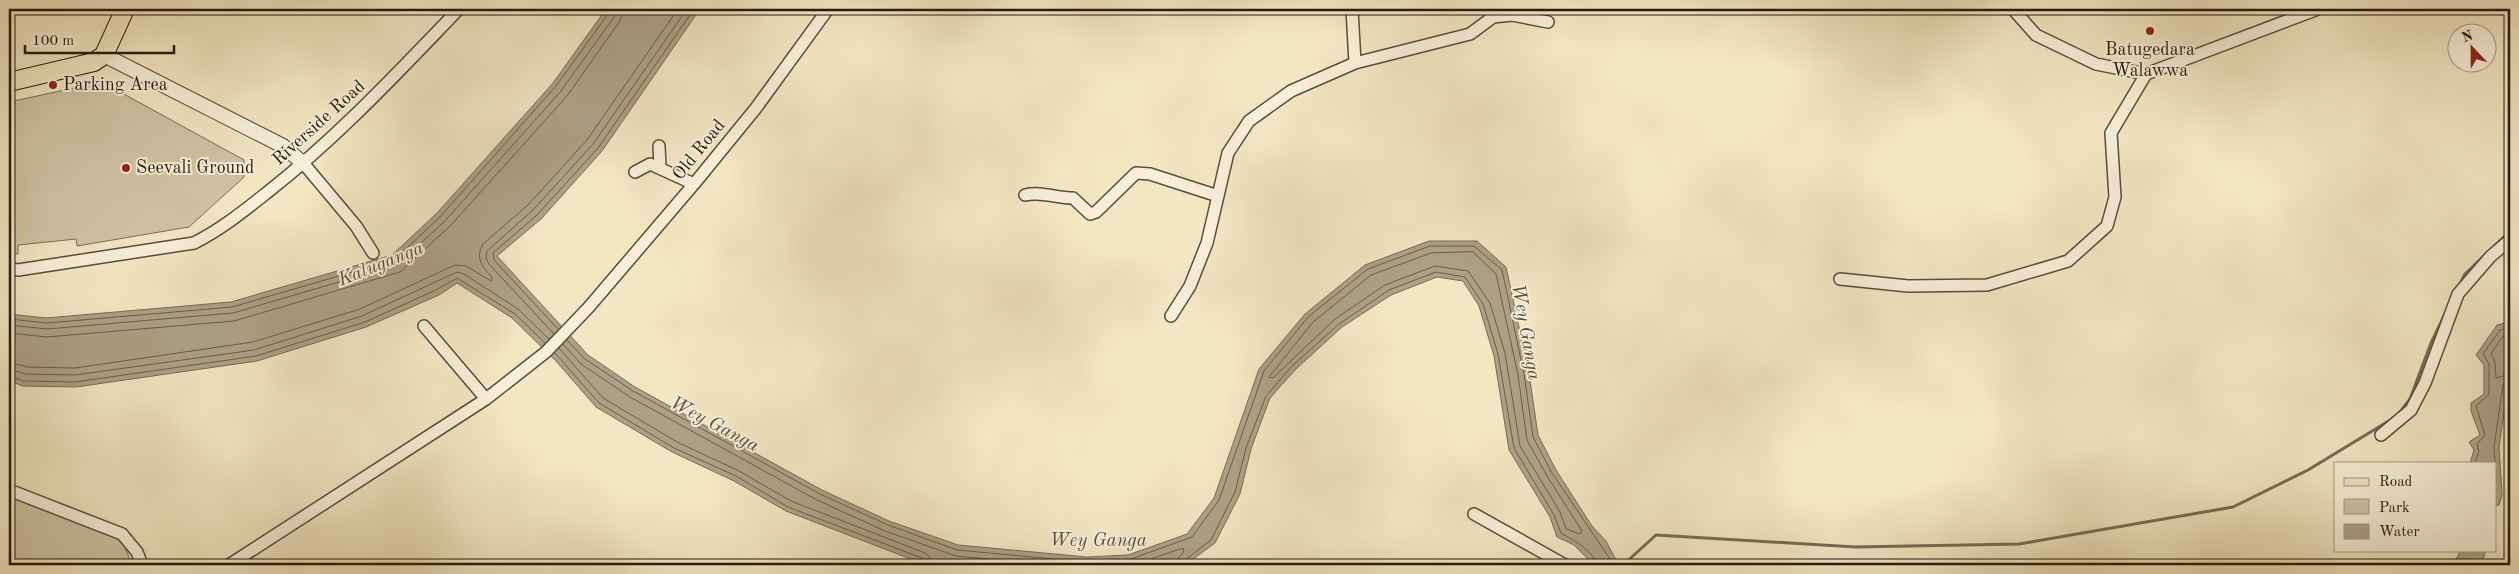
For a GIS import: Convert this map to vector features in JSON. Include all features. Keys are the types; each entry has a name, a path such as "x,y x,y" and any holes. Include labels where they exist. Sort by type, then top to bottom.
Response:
{"main road":[{"path":"9,82 33,78 94,62 104,55 120,13"}],"street":[{"name":"Riverside Road","path":"9,268 18,270 194,243 220,230 304,164 349,123 459,9"},
{"name":"Old Road","path":"229,565 486,399 546,352 589,307 694,184 756,108 828,9"},
{"path":"1352,9 1355,63"},
{"path":"2014,9 2036,35 2096,64 2146,74 2318,9"},
{"path":"1171,316 1190,286 1206,243 1228,153 1249,122 1291,91 1355,63 1470,34 1493,17 1512,15 1548,22"},
{"path":"104,55 283,146 304,164 356,226 373,252"},
{"path":"1840,279 1908,286 1987,285 2068,260 2107,226 2115,197 2111,133 2146,74"},
{"path":"659,146 660,167"},
{"path":"634,172 650,164 694,184"},
{"path":"1025,195 1036,192 1056,198 1073,198 1090,214 1096,212 1136,173 1150,174 1218,196"},
{"path":"2381,435 2411,410 2425,383 2458,294 2491,256 2510,240"},
{"path":"424,326 486,399"},
{"path":"9,490 122,534 137,552 142,565"},
{"path":"1474,514 1565,565"}],"green space":[{"name":"Seevali Ground","path":"102,82 244,160 244,177 189,227 77,246 76,239 18,245 18,254 9,254 9,102"},
{"path":"9,495 116,536 123,542 132,565 9,565"}],"water":[{"name":"Kaluganga","path":"606,9 700,9 602,151 541,219 497,256 588,355 635,387 822,490 889,521 958,545 1087,557 1128,555 1187,534 1214,498 1259,369 1305,314 1365,265 1429,241 1477,241 1506,267 1529,373 1538,435 1556,470 1592,526 1606,541 1617,562 1639,565 1594,565 1574,545 1557,537 1550,517 1509,450 1494,356 1479,306 1463,281 1437,277 1391,295 1342,327 1295,370 1270,398 1251,449 1240,494 1215,543 1185,565 926,565 786,511 734,481 672,452 596,407 556,361 512,318 457,283 439,295 366,327 257,361 76,387 22,386 9,380 9,314 46,318 231,302 392,255 437,213 553,83"},
{"path":"2510,322 2510,369 2499,447 2502,495 2499,505 2496,506 2496,462 2470,462 2474,450 2469,442 2480,435 2471,411 2471,403 2484,394 2484,365 2476,355 2497,325"},
{"path":"2460,552 2485,552 2481,565 2453,565"}],"waterway":[{"path":"2460,284 2465,274 2510,231"},
{"path":"2400,412 2410,399 2431,343 2445,314"},
{"path":"1623,565 1656,535 1855,547 2019,544 2233,507 2308,470 2392,419"}],"place":[{"name":"Batugedara Walawwa","path":"2150,31"},
{"name":"Parking Area","path":"53,85"},
{"name":"Seevali Ground","path":"126,168"}],"water label":[{"name":"Wey Ganga","path":"1525,332"},
{"name":"Wey Ganga","path":"714,425"},
{"name":"Wey Ganga","path":"1098,541"}]}
